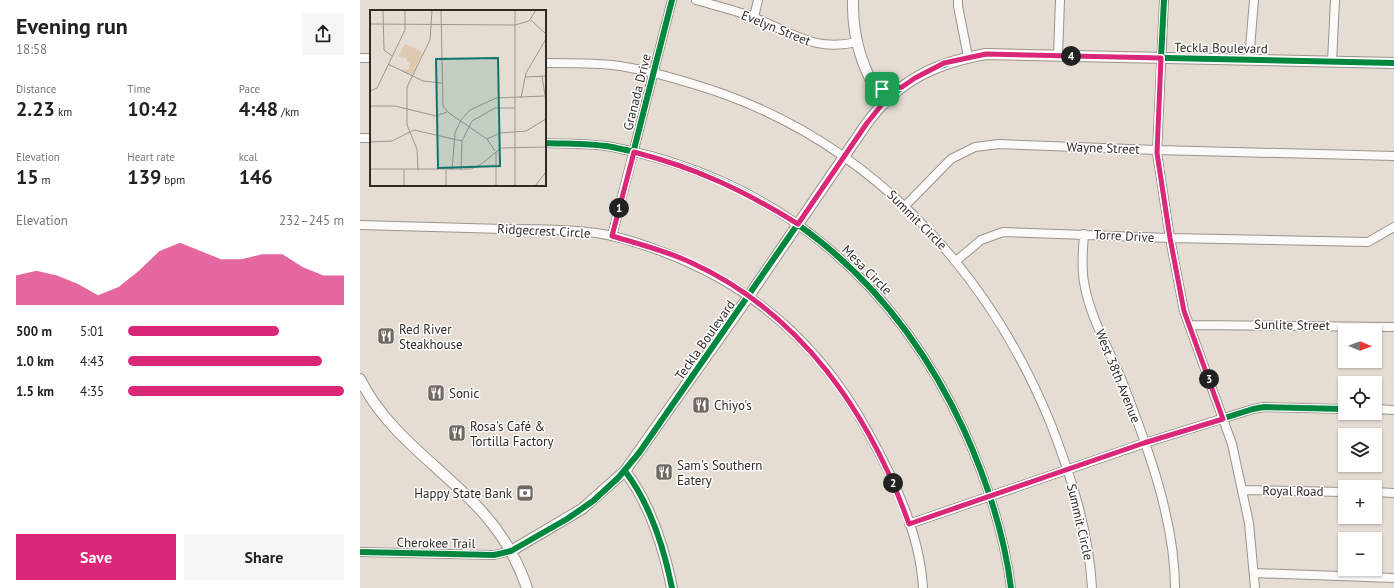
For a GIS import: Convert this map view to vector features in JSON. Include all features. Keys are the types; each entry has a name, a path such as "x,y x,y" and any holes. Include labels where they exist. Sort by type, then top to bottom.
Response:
{"main road":[{"path":"853,0 854,30 857,42 873,85 884,102"},
{"name":"Teckla Boulevard","path":"511,550 582,509 603,493 625,471 884,102 902,87 928,70 944,63 986,54 1394,63"},
{"path":"360,379 374,404 390,424 417,451 469,498 500,534 511,550 527,588"},
{"path":"625,471 638,493 653,524 672,588"}],"street":[{"name":"Granada Drive","path":"612,236 672,0"},
{"name":"Evelyn Street","path":"696,0 754,17 820,45 841,46 857,42"},
{"path":"754,17 758,0"},
{"path":"958,0 968,57"},
{"path":"1058,56 1060,0"},
{"path":"1164,0 1157,150 1170,238 1184,311 1232,444 1249,523 1255,588"},
{"path":"1249,60 1254,0"},
{"path":"1332,62 1335,0"},
{"name":"Summit Circle","path":"546,63 612,65 653,73 706,87 738,99 800,129 844,157 906,205 956,261 982,296 1017,355 1044,409 1068,469 1083,523 1092,588"},
{"path":"873,85 886,89 902,87"},
{"name":"Mesa Circle","path":"546,143 603,146 634,152 687,167 720,181 760,201 798,224 843,259 880,298 914,342 935,374 952,405 982,470 1002,535 1011,588"},
{"name":"Wayne Street","path":"906,205 951,159 975,148 999,144 1394,156"},
{"name":"Ridgecrest Circle","path":"360,225 558,230 588,232 612,236 648,246 693,263 749,296 800,337 824,365 843,391 878,450 909,524 917,551 923,588"},
{"name":"Torre Drive","path":"956,261 981,240 1004,232 1170,238 1368,242 1394,227"},
{"name":"West 38th Avenue","path":"1084,234 1083,270 1089,303 1124,386 1158,486 1171,548 1175,588"},
{"name":"Sunlite Street","path":"1189,325 1394,327"},
{"path":"909,524 1144,443 1264,407 1338,409"},
{"path":"1382,409 1394,410"},
{"name":"Royal Road","path":"1242,490 1338,492"},
{"path":"1382,492 1394,492"},
{"name":"Cherokee Trail","path":"360,552 494,555 511,550"},
{"path":"1254,573 1394,578"}],"cycle path":[{"path":"612,236 672,0"},
{"path":"1161,58 1164,0"},
{"path":"360,552 494,555 511,551 567,519 593,501 618,478 639,453 874,114 898,90 924,73 969,57 986,54 1394,63"},
{"path":"546,143 587,144 612,147 671,162 726,183 777,211 823,244 865,283 903,327 936,376 964,430 994,507 1004,547 1011,588"},
{"path":"909,524 1145,443 1253,409 1264,407 1338,409"},
{"path":"625,471 649,512 665,557 672,588"}],"place":[{"name":"Red River Steakhouse","path":"386,336"},
{"name":"Sonic","path":"436,393"},
{"name":"Chiyo's","path":"701,405"},
{"name":"Rosa's Café & Tortilla Factory","path":"457,433"},
{"name":"Sam's Southern Eatery","path":"664,472"},
{"name":"Happy State Bank","path":"525,493"}],"route":[{"path":"986,54 1161,58 1157,153 1170,238 1184,311 1223,419 1144,443 909,524 890,476 861,419 824,365 800,337 749,296 718,276 693,263 648,246 612,236 634,152 687,167 713,178 767,204 798,224 867,123 884,102 873,85 882,89 902,87 928,70 944,63 986,54"}]}
